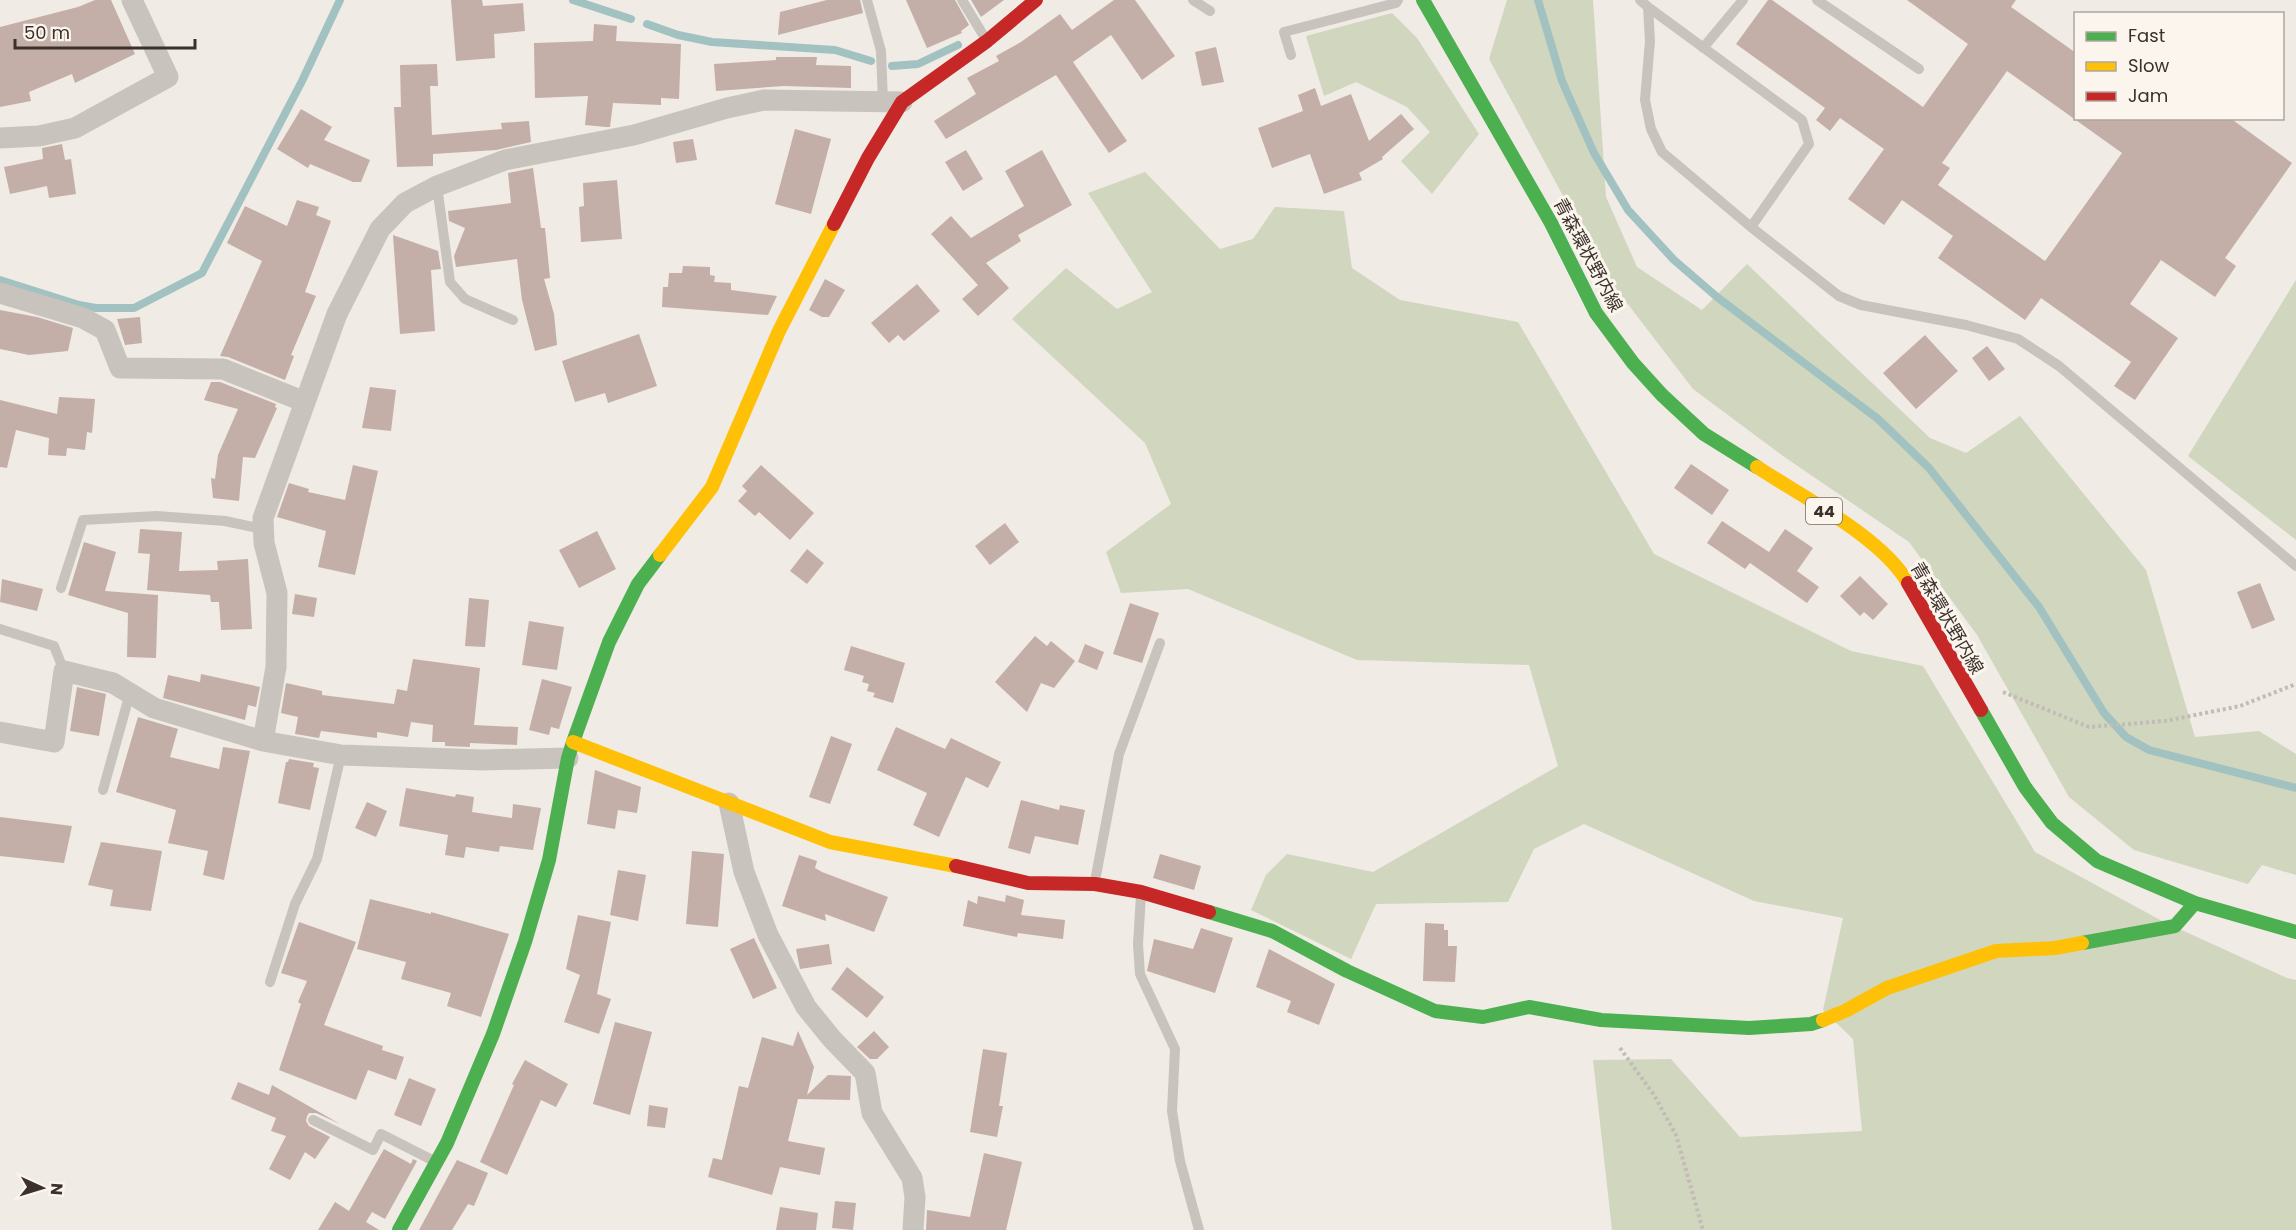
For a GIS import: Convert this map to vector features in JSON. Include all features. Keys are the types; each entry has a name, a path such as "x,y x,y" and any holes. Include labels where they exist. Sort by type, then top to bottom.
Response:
{"street":[{"path":"0,138 39,136 75,128 168,77 132,0"},
{"path":"399,1230 447,1143 493,1034 525,942 549,860 571,750 609,642 638,584 712,487 779,331 868,158 893,102 987,41 1036,0"},
{"name":"青森環状野内線","path":"1423,0 1551,223 1596,313 1633,363 1704,434 1869,539 1903,573 2025,787 2052,823 2097,861 2196,903 2296,932"},
{"path":"263,741 276,667 277,593 264,543 263,518 337,314 380,229 405,203 437,186 505,160 634,135 764,100 893,102"},
{"path":"0,293 83,318 105,330 120,368 223,369 305,402"},
{"path":"0,732 54,742 64,671 113,683 154,708 263,741 341,755 483,760 571,750 729,803 830,842 940,862 1028,883 1095,884 1141,892 1272,931 1347,971 1435,1011 1483,1017 1529,1007 1601,1020 1749,1028 1811,1024 1845,1011 1887,988 1996,951 2055,948 2175,926 2196,903"},
{"path":"729,803 744,872 768,934 806,1007 832,1039 865,1072 873,1113 912,1178 915,1197 913,1230"}],"lane":[{"path":"867,0 893,102"},
{"path":"962,0 987,41"},
{"path":"1192,0 1210,11"},
{"path":"1291,55 1284,32 1396,3 1398,0"},
{"path":"1703,48 1743,0"},
{"path":"1817,0 1919,69"},
{"path":"1644,3 1802,120 1809,144 1751,227"},
{"path":"1644,3 1650,41 1646,100 1651,129 1662,152 1751,227 1839,296 1861,305 1966,324 2018,339 2059,366 2296,566"},
{"path":"437,186 450,282 465,299 513,320"},
{"path":"61,588 83,520 157,516 225,521 263,529"},
{"path":"0,629 54,646 64,671"},
{"path":"1095,884 1119,754 1160,643"},
{"path":"103,790 130,693"},
{"path":"270,982 295,904 317,859 341,755"},
{"path":"1141,892 1138,944 1140,974 1175,1049 1172,1111 1180,1161 1198,1230"},
{"path":"313,1120 373,1149 381,1134 436,1162"}],"path":[{"path":"1960,675 2089,727 2165,721 2240,706 2296,684"},
{"path":"1601,1020 1654,1095 1676,1135 1703,1230"}],"green space":[{"path":"1507,0 1593,0 1606,197 1637,267 1702,310 1747,264 1930,438 1966,453 2020,416 2146,570 2195,737 2259,731 2296,754 2296,875 2262,865 2248,884 2134,850 2069,797 1977,635 1909,542 1783,456 1693,389 1607,277 1489,59"},
{"path":"1392,13 1417,38 1479,134 1432,194 1401,161 1430,132 1407,107 1356,82 1324,96 1306,36"},
{"path":"1145,172 1220,249 1253,239 1275,207 1344,211 1352,268 1400,300 1518,322 1654,554 1851,651 1923,666 2035,852 2164,922 2296,980 2296,1230 1612,1230 1593,1060 1671,1059 1740,1137 1862,1131 1853,1039 1823,1010 1843,918 1754,901 1584,824 1534,849 1508,902 1376,904 1351,959 1251,910 1266,875 1287,854 1373,872 1558,766 1529,665 1357,660 1188,589 1121,593 1106,552 1171,504 1145,443 1012,319 1066,268 1117,309 1152,292 1088,193"},
{"path":"2296,280 2296,540 2188,456"}],"building":[{"path":"95,0 111,0 135,54 75,83 72,74 29,92 31,101 0,107 0,27 78,7"},
{"path":"451,0 482,0 483,6 523,3 525,31 494,34 495,58 456,61"},
{"path":"827,0 860,0 863,13 778,35 780,12"},
{"path":"906,0 955,0 969,25 961,31 962,33 927,48"},
{"path":"971,0 1004,0 981,17"},
{"path":"1114,0 1135,0 1175,56 1142,80 1111,35 1073,62 1127,141 1109,153 1056,75 946,139 934,121 976,94 967,78 999,61 996,56 1021,42 1060,14 1072,30"},
{"path":"1768,0 1772,0 1923,107 1968,44 1907,0 2016,0 2011,7 2074,52 2074,119 2007,71 1942,163 1950,168 1938,185 2045,261 2122,153 2076,120 2233,120 2292,163 2225,258 2236,266 2215,297 2161,260 2130,304 2178,338 2135,400 2114,386 2131,362 2041,298 2025,320 1938,258 1953,236 1902,200 1884,225 1848,199 1884,149 1840,118 1830,131 1816,120 1825,108 1736,44"},
{"path":"594,24 617,26 616,41 681,44 679,99 661,98 661,105 613,103 610,127 606,127 585,125 588,96 535,98 534,43 593,41"},
{"path":"1216,47 1224,82 1202,86 1195,52"},
{"path":"776,57 817,57 816,65 851,66 851,88 784,86 716,91 714,64 776,60"},
{"path":"437,64 438,86 430,86 432,135 502,129 501,123 529,121 531,142 496,150 433,154 433,166 397,167 394,107 401,107 400,65"},
{"path":"1315,88 1321,106 1351,94 1369,141 1401,114 1414,129 1382,157 1383,159 1359,173 1362,180 1324,194 1310,154 1272,168 1258,128 1303,111 1298,95"},
{"path":"301,109 332,127 324,140 370,160 361,182 353,182 310,164 308,168 277,149"},
{"path":"795,129 831,139 811,214 775,204"},
{"path":"693,139 697,160 676,163 673,142"},
{"path":"62,144 65,160 71,159 76,194 49,198 47,186 10,194 4,167 43,159 42,148"},
{"path":"966,150 983,179 963,191 945,162"},
{"path":"1042,150 1072,205 1018,235 1021,241 986,263 1009,288 978,316 962,299 978,285 931,234 951,216 971,238 1024,206 1005,171"},
{"path":"533,168 541,228 545,228 550,278 544,279 554,314 557,345 535,351 522,300 517,259 456,267 454,256 465,228 449,221 448,211 511,203 508,173"},
{"path":"617,180 622,239 581,242 579,207 584,206 583,183"},
{"path":"297,200 319,207 316,215 331,221 305,292 316,296 291,355 294,356 285,380 228,357 220,356 262,261 227,243 245,206 287,226"},
{"path":"393,235 438,251 441,269 431,270 435,331 400,334"},
{"path":"683,266 710,267 710,275 715,276 714,282 731,283 731,290 777,296 768,315 662,307 663,287 668,287 669,273 682,273"},
{"path":"825,279 845,290 829,317 822,317 809,310"},
{"path":"917,284 940,311 904,341 898,335 889,343 871,323"},
{"path":"0,310 37,317 73,328 68,351 29,355 0,349"},
{"path":"140,317 142,343 125,345 117,319"},
{"path":"639,334 657,386 608,403 605,393 575,402 562,361"},
{"path":"1925,335 1958,371 1916,409 1883,373"},
{"path":"1987,346 2005,369 1989,381 1972,358"},
{"path":"211,382 220,382 276,404 277,408 255,458 243,457 239,501 213,498 211,478 215,479 218,455 238,409 204,400"},
{"path":"370,387 396,390 391,431 362,428"},
{"path":"59,397 95,399 92,433 87,432 85,450 67,448 66,456 48,455 49,438 16,430 7,468 0,467 0,400 57,414"},
{"path":"1691,464 1729,490 1712,515 1674,488"},
{"path":"353,465 378,471 355,575 318,567 326,531 277,517 289,483 309,489 308,492 345,500"},
{"path":"761,465 814,513 790,540 759,512 755,516 738,501 747,491 742,486"},
{"path":"1722,521 1769,552 1785,529 1813,548 1797,571 1819,587 1807,603 1750,563 1745,569 1707,543"},
{"path":"1005,523 1019,542 990,565 975,546"},
{"path":"140,529 182,532 179,571 218,570 217,561 248,559 252,629 221,630 219,602 211,602 210,595 147,590 150,554 138,553"},
{"path":"597,531 616,569 579,588 559,550"},
{"path":"84,542 116,552 105,591 158,595 156,658 127,657 128,613 68,595"},
{"path":"807,549 824,563 807,584 790,571"},
{"path":"1860,576 1888,604 1873,620 1864,612 1860,616 1840,596"},
{"path":"2,579 43,589 37,611 0,602"},
{"path":"2260,583 2275,620 2252,629 2237,592"},
{"path":"295,594 317,598 314,617 292,614"},
{"path":"469,598 489,600 485,647 465,646"},
{"path":"1130,603 1159,613 1142,663 1113,654"},
{"path":"529,621 564,627 557,670 522,665"},
{"path":"1035,636 1047,646 1051,641 1075,661 1054,688 1041,683 1027,712 995,682"},
{"path":"1085,644 1104,652 1097,670 1078,662"},
{"path":"851,646 905,663 893,703 873,697 875,693 867,691 869,684 862,682 864,676 844,670"},
{"path":"413,659 480,668 474,725 518,727 517,745 470,743 470,747 445,746 445,742 432,742 433,725 411,722 408,737 377,732 377,738 321,731 319,738 295,734 298,717 281,713 286,683 322,691 322,695 394,704 397,689 407,691"},
{"path":"201,674 260,687 256,707 248,705 245,720 163,698 168,675 200,682"},
{"path":"542,679 572,687 559,729 551,727 549,735 529,730"},
{"path":"77,687 106,694 99,736 70,731"},
{"path":"138,717 178,729 170,757 219,769 223,747 250,751 224,880 203,875 208,851 168,843 176,810 116,792"},
{"path":"896,727 945,749 951,738 1001,762 988,788 966,777 939,837 913,825 927,793 877,770"},
{"path":"831,736 852,744 830,804 809,797"},
{"path":"289,759 314,763 313,767 319,768 310,810 278,803 286,762"},
{"path":"595,770 641,787 637,813 618,810 615,829 587,824"},
{"path":"406,788 455,797 456,794 474,797 472,812 512,818 513,804 541,808 533,850 500,846 499,852 466,847 464,858 445,855 448,835 399,826"},
{"path":"1021,800 1059,810 1060,805 1085,810 1078,845 1035,836 1030,854 1008,848"},
{"path":"367,802 387,811 376,837 355,828"},
{"path":"0,817 72,826 64,863 0,856"},
{"path":"101,842 162,851 151,911 110,906 113,890 88,885"},
{"path":"692,851 724,854 718,927 686,924"},
{"path":"1160,854 1201,866 1194,890 1153,878"},
{"path":"799,855 817,861 815,868 822,872 888,897 874,932 825,914 826,921 782,906"},
{"path":"618,870 646,875 638,921 610,915"},
{"path":"1006,895 1024,900 1021,915 1065,920 1063,939 1018,933 1017,937 963,926 968,900 977,904 978,896 1005,902"},
{"path":"370,899 431,914 431,912 509,934 481,1017 447,1006 451,993 401,979 406,962 357,949"},
{"path":"578,915 611,922 597,994 611,999 599,1034 564,1022 580,975 566,969"},
{"path":"299,922 356,942 324,1025 383,1046 382,1050 404,1057 396,1080 368,1070 356,1100 279,1070 301,1004 298,1002 307,981 281,973"},
{"path":"1425,923 1444,924 1444,930 1448,930 1448,946 1457,946 1455,982 1423,981"},
{"path":"1201,928 1233,938 1215,993 1147,971 1154,939 1193,949"},
{"path":"754,938 777,988 753,999 730,949"},
{"path":"829,944 832,964 800,969 796,949"},
{"path":"1269,949 1335,984 1319,1025 1287,1012 1291,1001 1256,987"},
{"path":"847,967 884,997 867,1018 831,989"},
{"path":"615,1022 652,1032 630,1115 593,1104"},
{"path":"798,1031 814,1067 807,1095 828,1075 851,1076 850,1100 798,1099 788,1141 825,1148 820,1175 780,1167 772,1195 708,1177 713,1158 722,1160 739,1086 748,1088 762,1037 793,1046"},
{"path":"874,1031 889,1047 877,1059 870,1059 857,1047"},
{"path":"983,1049 1007,1053 999,1106 1003,1106 997,1137 970,1132"},
{"path":"525,1060 568,1084 556,1107 541,1100 507,1175 480,1162 514,1085 512,1084"},
{"path":"409,1078 436,1089 421,1126 394,1115"},
{"path":"238,1082 269,1095 272,1085 340,1124 316,1113 309,1113 306,1121 309,1126 330,1137 315,1159 305,1152 290,1180 269,1169 286,1136 271,1131 276,1118 231,1099"},
{"path":"649,1105 668,1108 665,1128 647,1126"},
{"path":"384,1149 411,1164 413,1159 417,1161 385,1219 372,1212 366,1222 379,1230 318,1230 335,1202 349,1211"},
{"path":"984,1153 1022,1162 1006,1230 926,1230 927,1210 970,1217"},
{"path":"457,1160 488,1173 474,1206 468,1204 452,1230 419,1230"},
{"path":"835,1201 856,1203 853,1230 832,1228"},
{"path":"780,1207 818,1213 816,1230 776,1230"}],"waterway":[{"path":"0,280 79,305 96,308 134,308 202,273 302,81 340,0"},
{"path":"573,0 631,19"},
{"path":"1538,0 1562,81 1594,153 1628,210 1674,260 1717,297 1878,419 1929,468 2039,607 2104,713 2126,737 2149,750 2296,788"},
{"path":"647,24 678,35 712,42 835,50 871,61"},
{"path":"892,66 918,64 958,45"}],"traffic: fast":[{"path":"1423,0 1551,223 1596,313 1633,363 1662,395 1704,434 1757,467"},
{"path":"399,1230 447,1143 493,1034 525,942 549,860 573,742 609,642 638,584 660,555"},
{"path":"1981,710 2025,787 2052,823 2097,861 2195,903 2296,932"},
{"path":"2082,943 2175,926 2195,903"},
{"path":"1209,912 1272,931 1347,971 1435,1011 1483,1017 1529,1007 1601,1020 1749,1028 1811,1024 1823,1020"}],"traffic: slow":[{"path":"660,555 712,487 779,331 834,224"},
{"path":"1757,467 1861,534 1896,566 1908,583"},
{"path":"573,742 830,842 956,866"},
{"path":"1823,1020 1887,988 1996,951 2055,948 2082,943"}],"traffic: jam":[{"path":"834,224 868,158 902,102 987,41 1036,0"},
{"path":"1908,583 1981,710"},
{"path":"956,866 1028,883 1095,884 1141,892 1209,912"}]}
